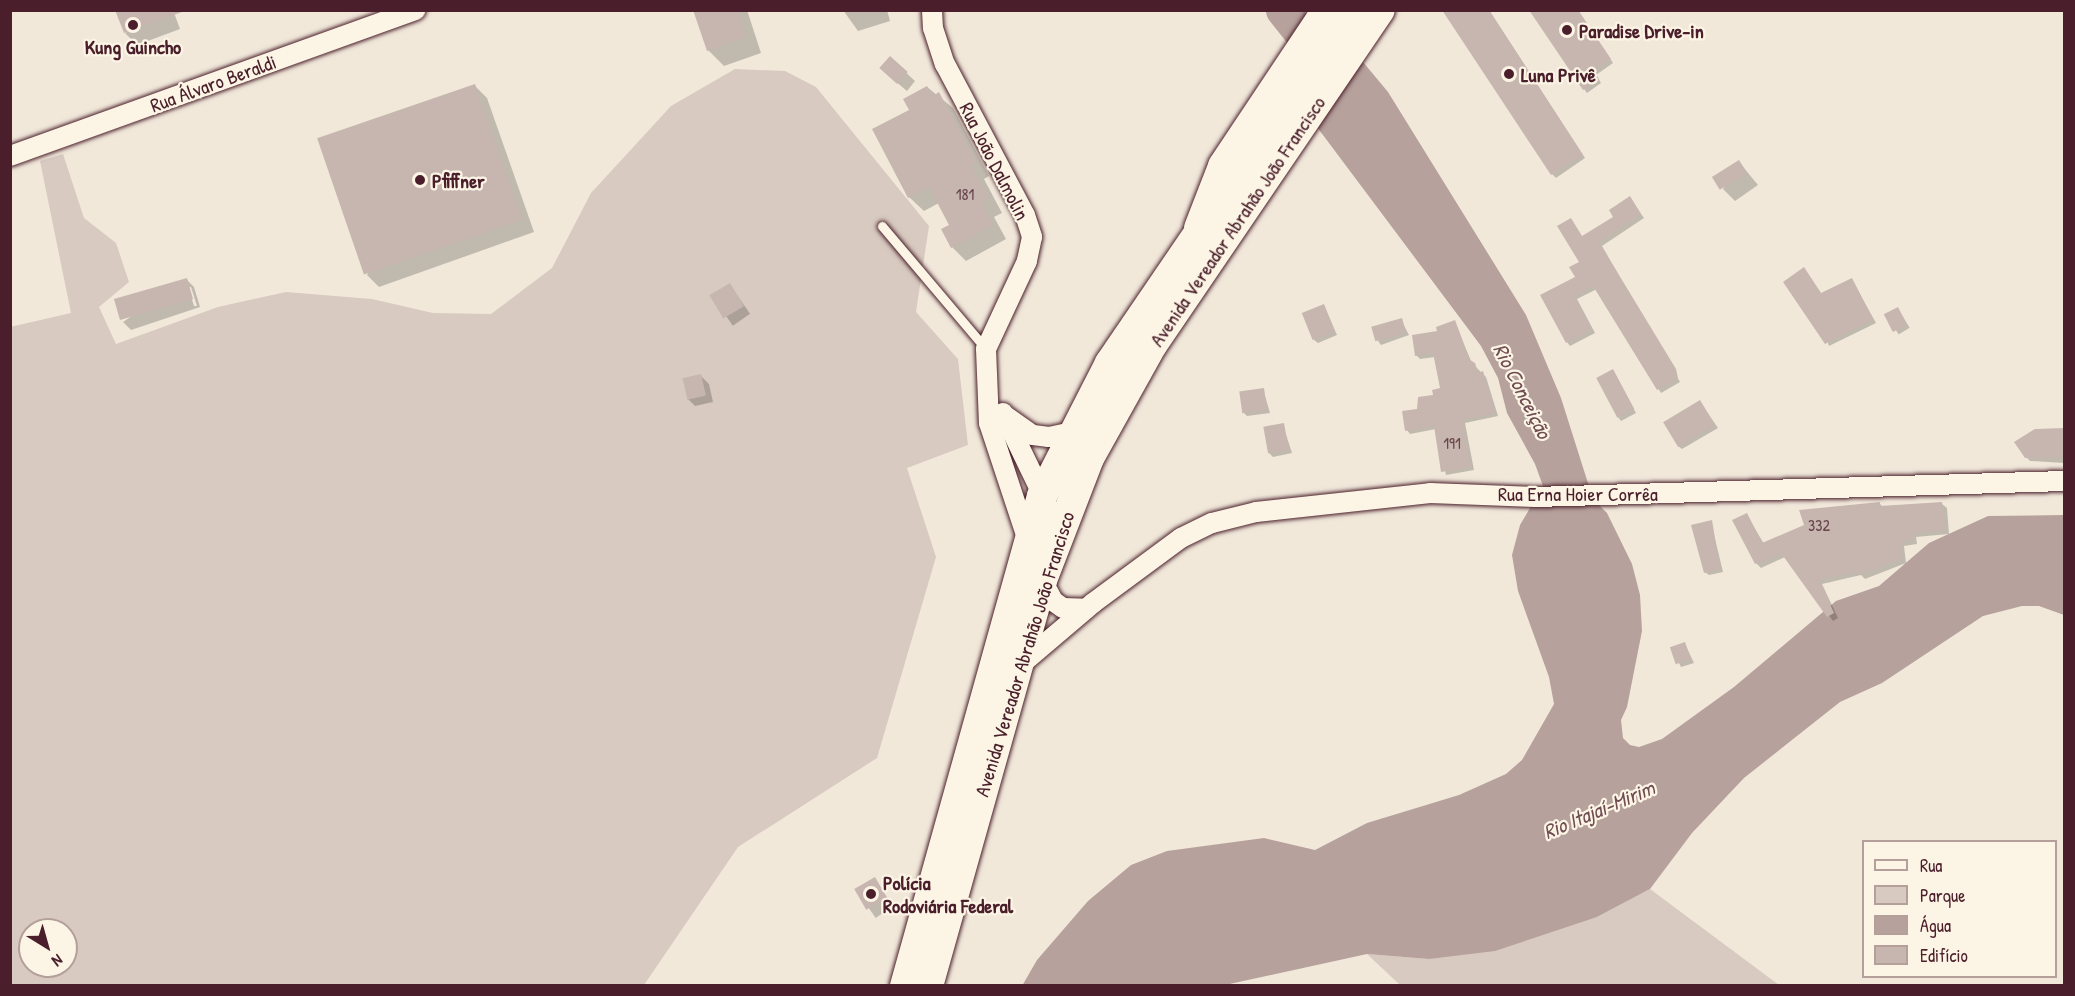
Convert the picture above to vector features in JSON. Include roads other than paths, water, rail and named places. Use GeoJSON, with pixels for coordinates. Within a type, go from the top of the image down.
{"type":"FeatureCollection","features":[{"type":"Feature","properties":{"kind":"highway"},"geometry":{"type":"LineString","coordinates":[[1200,228],[1224,166],[1270,132],[1356,14]]}},
{"type":"Feature","properties":{"kind":"main road","name":"Avenida Vereador Abrahão João Francisco"},"geometry":{"type":"LineString","coordinates":[[928,986],[1042,580],[1057,532],[1089,458],[1128,384],[1270,132],[1356,14]]}},
{"type":"Feature","properties":{"kind":"main road","name":"Avenida Vereador Abrahão João Francisco"},"geometry":{"type":"LineString","coordinates":[[905,986],[1042,496],[1072,432],[1110,363],[1200,228]]}},
{"type":"Feature","properties":{"kind":"street","name":"Rua Álvaro Beraldi"},"geometry":{"type":"LineString","coordinates":[[10,156],[415,10]]}},
{"type":"Feature","properties":{"kind":"street","name":"Rua João Dalmolin"},"geometry":{"type":"LineString","coordinates":[[932,10],[933,28],[945,64],[1025,215],[1032,237],[1027,261],[991,332],[986,349],[989,423],[1028,541]]}},
{"type":"Feature","properties":{"kind":"street","name":"Rua João Dalmolin"},"geometry":{"type":"LineString","coordinates":[[988,380],[1026,469],[1042,496],[1057,532]]}},
{"type":"Feature","properties":{"kind":"street","name":"Rua João Dalmolin"},"geometry":{"type":"LineString","coordinates":[[1003,413],[1033,435],[1049,437],[1072,432]]}},
{"type":"Feature","properties":{"kind":"street","name":"Rua Erna Hoier Corrêa"},"geometry":{"type":"LineString","coordinates":[[1016,668],[1086,609],[1167,547],[1224,519],[1332,502],[1430,493],[1535,497],[2064,481]]}},
{"type":"Feature","properties":{"kind":"street"},"geometry":{"type":"LineString","coordinates":[[1042,580],[1053,601],[1063,608],[1086,609]]}},
{"type":"Feature","properties":{"kind":"lane"},"geometry":{"type":"LineString","coordinates":[[882,226],[986,349]]}},
{"type":"Feature","properties":{"kind":"water","name":"Rio Itajaí-Mirim"},"geometry":{"type":"Polygon","coordinates":[[[1363,62],[1388,92],[1526,315],[1561,398],[1593,499],[1607,513],[1632,564],[1640,595],[1642,631],[1627,707],[1621,720],[1623,738],[1630,745],[1639,747],[1662,739],[1734,687],[1836,601],[1879,586],[1929,543],[1988,516],[2064,515],[2064,615],[2039,606],[2022,606],[1983,616],[1882,683],[1840,702],[1744,778],[1692,833],[1650,889],[1597,917],[1495,951],[1429,959],[1367,954],[1225,985],[1022,986],[1037,960],[1088,901],[1131,865],[1167,851],[1264,838],[1315,850],[1367,823],[1459,795],[1506,774],[1522,760],[1554,704],[1549,677],[1518,591],[1512,555],[1520,525],[1543,486],[1535,464],[1507,413],[1498,378],[1481,346],[1317,127],[1363,62]]]}},
{"type":"Feature","properties":{"kind":"waterway","name":"Rio Conceição"},"geometry":{"type":"LineString","coordinates":[[1282,10],[1325,64]]}},
{"type":"Feature","properties":{"kind":"place","name":"Kung Guincho"},"geometry":{"type":"Point","coordinates":[133,25]}},
{"type":"Feature","properties":{"kind":"place","name":"Paradise Drive-in"},"geometry":{"type":"Point","coordinates":[1567,30]}},
{"type":"Feature","properties":{"kind":"place","name":"Luna Privê"},"geometry":{"type":"Point","coordinates":[1509,74]}},
{"type":"Feature","properties":{"kind":"place","name":"Pfiffner"},"geometry":{"type":"Point","coordinates":[420,180]}},
{"type":"Feature","properties":{"kind":"place","name":"Polícia Rodoviária Federal"},"geometry":{"type":"Point","coordinates":[871,894]}}]}
